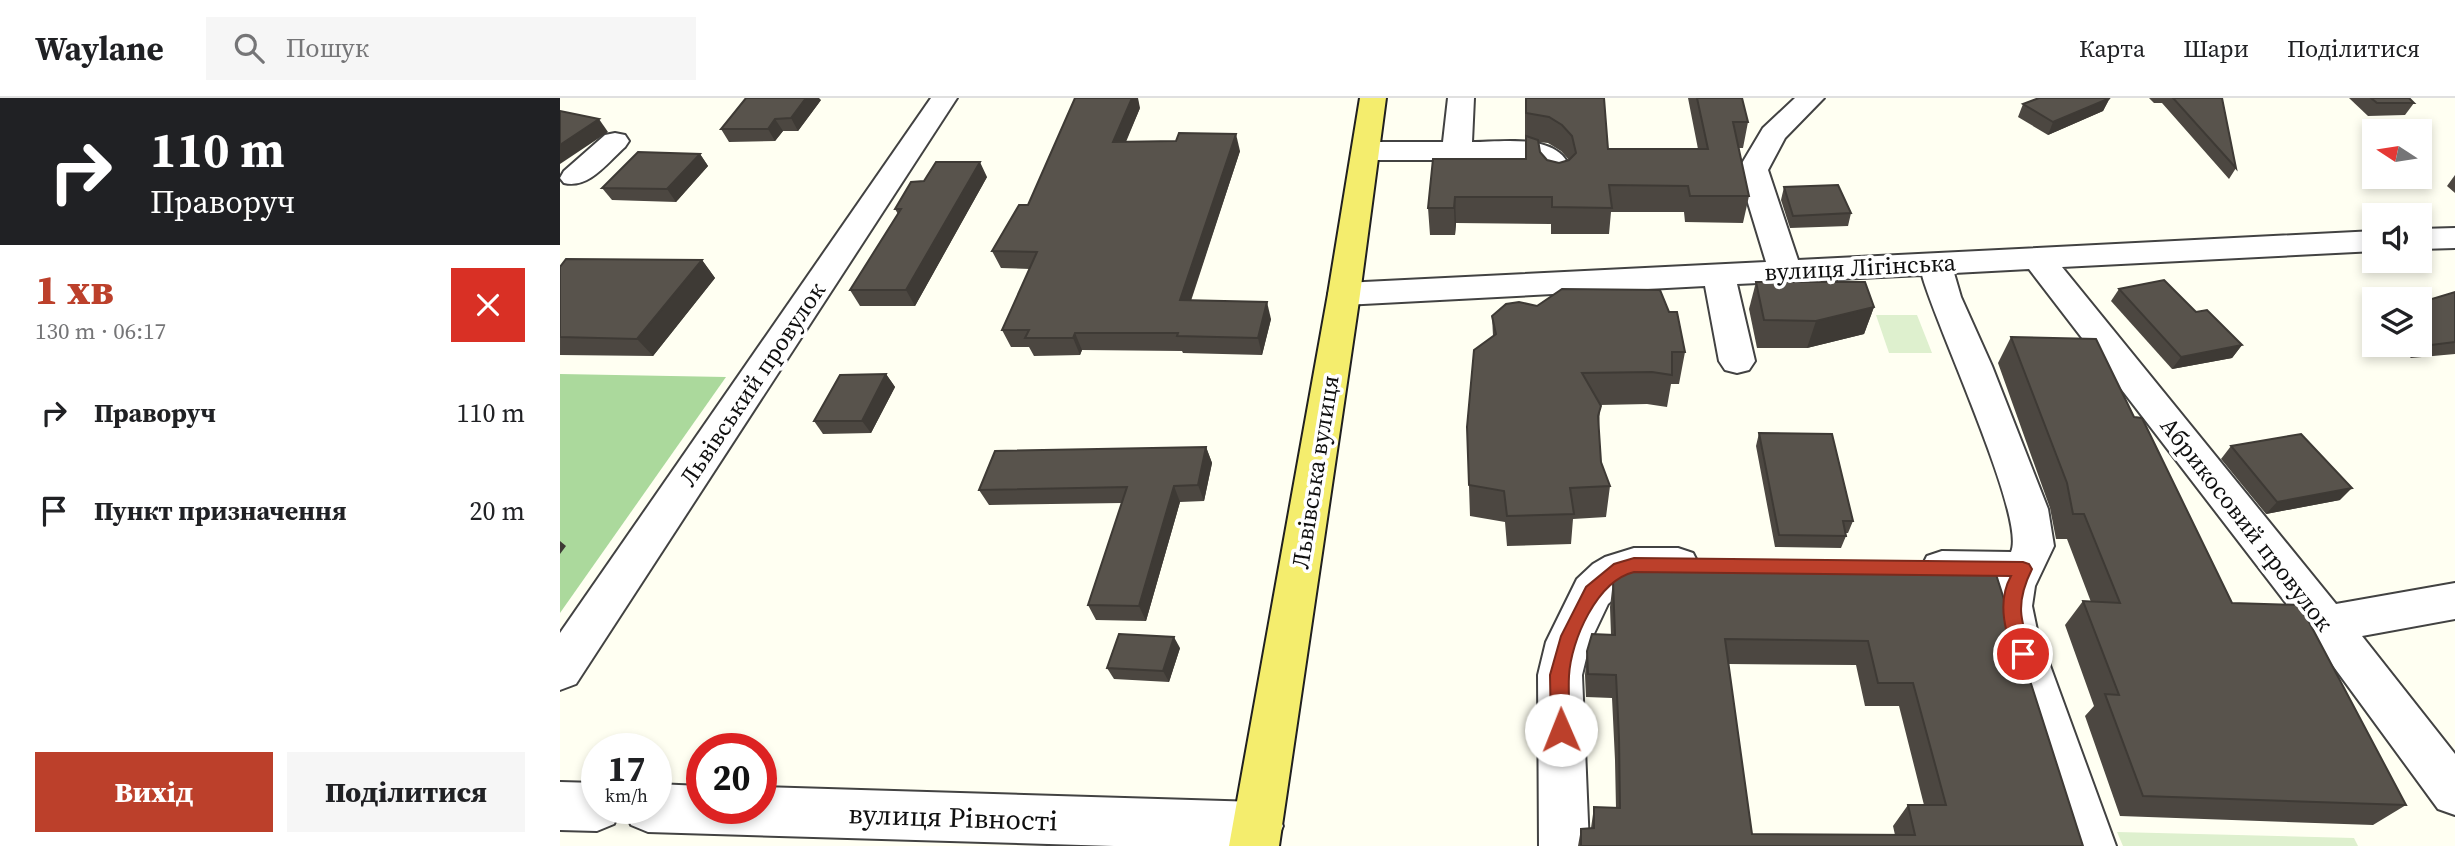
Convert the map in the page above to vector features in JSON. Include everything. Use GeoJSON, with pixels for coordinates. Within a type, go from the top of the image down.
{"type":"FeatureCollection","features":[{"type":"Feature","properties":{"kind":"main road","name":"Львівська вулиця"},"geometry":{"type":"LineString","coordinates":[[1256,836],[1373,98]]}},
{"type":"Feature","properties":{"kind":"street","name":"Львівський провулок"},"geometry":{"type":"LineString","coordinates":[[560,670],[944,98]]}},
{"type":"Feature","properties":{"kind":"street"},"geometry":{"type":"LineString","coordinates":[[1457,150],[1461,98]]}},
{"type":"Feature","properties":{"kind":"street"},"geometry":{"type":"LineString","coordinates":[[1785,271],[1753,170],[1773,134],[1811,98]]}},
{"type":"Feature","properties":{"kind":"street"},"geometry":{"type":"LineString","coordinates":[[565,182],[615,141]]}},
{"type":"Feature","properties":{"kind":"street"},"geometry":{"type":"LineString","coordinates":[[1366,151],[1534,151],[1545,154],[1553,161],[1557,178]]}},
{"type":"Feature","properties":{"kind":"street"},"geometry":{"type":"LineString","coordinates":[[2432,238],[2455,237]]}},
{"type":"Feature","properties":{"kind":"street","name":"вулиця Лігінська"},"geometry":{"type":"LineString","coordinates":[[1344,294],[2362,242]]}},
{"type":"Feature","properties":{"kind":"street","name":"Абрикосовий провулок"},"geometry":{"type":"LineString","coordinates":[[2036,258],[2327,624],[2455,792]]}},
{"type":"Feature","properties":{"kind":"street"},"geometry":{"type":"LineString","coordinates":[[1936,263],[1944,297],[1974,366],[2028,509],[2034,547],[2014,586],[2011,606],[2015,631],[2091,846]]}},
{"type":"Feature","properties":{"kind":"street"},"geometry":{"type":"LineString","coordinates":[[1719,275],[1737,361]]}},
{"type":"Feature","properties":{"kind":"street"},"geometry":{"type":"LineString","coordinates":[[1564,846],[1560,675],[1568,642],[1592,592],[1608,576],[1634,565],[1718,566]]}},
{"type":"Feature","properties":{"kind":"street"},"geometry":{"type":"LineString","coordinates":[[1898,568],[2023,569]]}},
{"type":"Feature","properties":{"kind":"street"},"geometry":{"type":"LineString","coordinates":[[2327,624],[2455,601]]}},
{"type":"Feature","properties":{"kind":"street"},"geometry":{"type":"LineString","coordinates":[[560,806],[581,807]]}},
{"type":"Feature","properties":{"kind":"street","name":"вулиця Рівності"},"geometry":{"type":"LineString","coordinates":[[672,809],[1256,836]]}},
{"type":"Feature","properties":{"kind":"green space"},"geometry":{"type":"Polygon","coordinates":[[[1876,315],[1917,315],[1932,353],[1889,353],[1876,315]]]}},
{"type":"Feature","properties":{"kind":"green space"},"geometry":{"type":"Polygon","coordinates":[[[560,374],[726,377],[560,613],[560,374]]]}},
{"type":"Feature","properties":{"kind":"green space"},"geometry":{"type":"Polygon","coordinates":[[[2117,832],[2354,838],[2358,846],[2123,846],[2117,832]]]}},
{"type":"Feature","properties":{"kind":"building"},"geometry":{"type":"Polygon","coordinates":[[[746,98],[806,98],[791,118],[775,119],[768,129],[721,129],[746,98]]]}},
{"type":"Feature","properties":{"kind":"building"},"geometry":{"type":"Polygon","coordinates":[[[1075,98],[1132,98],[1113,142],[1176,141],[1179,133],[1236,134],[1180,300],[1267,302],[1258,338],[1177,336],[1178,333],[1075,333],[1073,338],[1025,338],[1029,330],[1002,330],[1037,252],[992,251],[1019,205],[1028,205],[1075,98]]]}},
{"type":"Feature","properties":{"kind":"building"},"geometry":{"type":"Polygon","coordinates":[[[1526,98],[1604,98],[1608,149],[1708,149],[1697,98],[1742,98],[1748,122],[1733,122],[1749,196],[1690,196],[1688,186],[1609,185],[1612,208],[1552,207],[1552,197],[1455,197],[1454,208],[1428,208],[1433,159],[1526,159],[1526,136],[1538,140],[1540,152],[1547,160],[1559,163],[1569,160],[1576,153],[1572,136],[1562,125],[1549,117],[1526,113],[1526,98]]]}},
{"type":"Feature","properties":{"kind":"building"},"geometry":{"type":"Polygon","coordinates":[[[2039,98],[2110,98],[2053,122],[2023,104],[2039,98]]]}},
{"type":"Feature","properties":{"kind":"building"},"geometry":{"type":"Polygon","coordinates":[[[2173,98],[2222,98],[2236,168],[2173,98]]]}},
{"type":"Feature","properties":{"kind":"building"},"geometry":{"type":"Polygon","coordinates":[[[2371,98],[2409,98],[2414,103],[2377,103],[2371,98]]]}},
{"type":"Feature","properties":{"kind":"building"},"geometry":{"type":"Polygon","coordinates":[[[560,111],[599,119],[560,145],[560,111]]]}},
{"type":"Feature","properties":{"kind":"building"},"geometry":{"type":"Polygon","coordinates":[[[638,152],[700,154],[667,189],[602,188],[638,152]]]}},
{"type":"Feature","properties":{"kind":"building"},"geometry":{"type":"Polygon","coordinates":[[[936,162],[980,162],[906,290],[850,290],[901,209],[895,209],[911,182],[924,181],[936,162]]]}},
{"type":"Feature","properties":{"kind":"building"},"geometry":{"type":"Polygon","coordinates":[[[1838,185],[1851,213],[1793,216],[1784,187],[1838,185]]]}},
{"type":"Feature","properties":{"kind":"building"},"geometry":{"type":"Polygon","coordinates":[[[566,259],[702,260],[637,339],[560,337],[560,267],[566,259]]]}},
{"type":"Feature","properties":{"kind":"building"},"geometry":{"type":"Polygon","coordinates":[[[2164,280],[2196,312],[2207,310],[2242,345],[2181,357],[2119,289],[2164,280]]]}},
{"type":"Feature","properties":{"kind":"building"},"geometry":{"type":"Polygon","coordinates":[[[1756,282],[1865,282],[1874,307],[1816,321],[1764,320],[1756,282]]]}},
{"type":"Feature","properties":{"kind":"building"},"geometry":{"type":"Polygon","coordinates":[[[1562,289],[1660,290],[1669,312],[1677,312],[1685,352],[1672,352],[1672,375],[1652,372],[1582,373],[1601,406],[1598,416],[1601,462],[1610,486],[1570,488],[1574,514],[1507,516],[1504,491],[1469,485],[1467,427],[1474,350],[1496,334],[1492,316],[1506,304],[1519,302],[1537,306],[1562,289]]]}},
{"type":"Feature","properties":{"kind":"building"},"geometry":{"type":"Polygon","coordinates":[[[2455,292],[2455,342],[2432,345],[2432,299],[2455,292]]]}},
{"type":"Feature","properties":{"kind":"building"},"geometry":{"type":"Polygon","coordinates":[[[2011,337],[2096,339],[2134,417],[2142,418],[2232,603],[2300,605],[2406,805],[2143,796],[2105,694],[2119,695],[2083,601],[2120,603],[2084,514],[2073,514],[2067,483],[2011,337]]]}},
{"type":"Feature","properties":{"kind":"building"},"geometry":{"type":"Polygon","coordinates":[[[886,374],[862,421],[814,421],[840,375],[886,374]]]}},
{"type":"Feature","properties":{"kind":"building"},"geometry":{"type":"Polygon","coordinates":[[[1759,433],[1832,434],[1853,521],[1843,521],[1846,536],[1779,535],[1759,433]]]}},
{"type":"Feature","properties":{"kind":"building"},"geometry":{"type":"Polygon","coordinates":[[[2301,434],[2352,488],[2277,502],[2231,446],[2301,434]]]}},
{"type":"Feature","properties":{"kind":"building"},"geometry":{"type":"Polygon","coordinates":[[[1206,447],[1198,485],[1174,486],[1139,606],[1088,605],[1127,487],[979,490],[995,451],[1206,447]]]}},
{"type":"Feature","properties":{"kind":"building"},"geometry":{"type":"Polygon","coordinates":[[[1639,559],[1993,565],[2083,846],[1581,846],[1581,829],[1594,828],[1594,807],[1620,808],[1616,675],[1588,674],[1587,651],[1592,634],[1615,635],[1613,581],[1639,559]],[[1725,639],[1752,834],[1915,835],[1908,805],[1946,805],[1913,683],[1878,683],[1868,641],[1725,639]]]}},
{"type":"Feature","properties":{"kind":"building"},"geometry":{"type":"Polygon","coordinates":[[[1119,634],[1174,637],[1163,671],[1107,668],[1119,634]]]}},
{"type":"Feature","properties":{"kind":"route"},"geometry":{"type":"LineString","coordinates":[[1561,730],[1560,675],[1568,642],[1592,592],[1608,576],[1634,565],[2023,569],[2014,586],[2011,606],[2015,631],[2023,654]]}}]}
